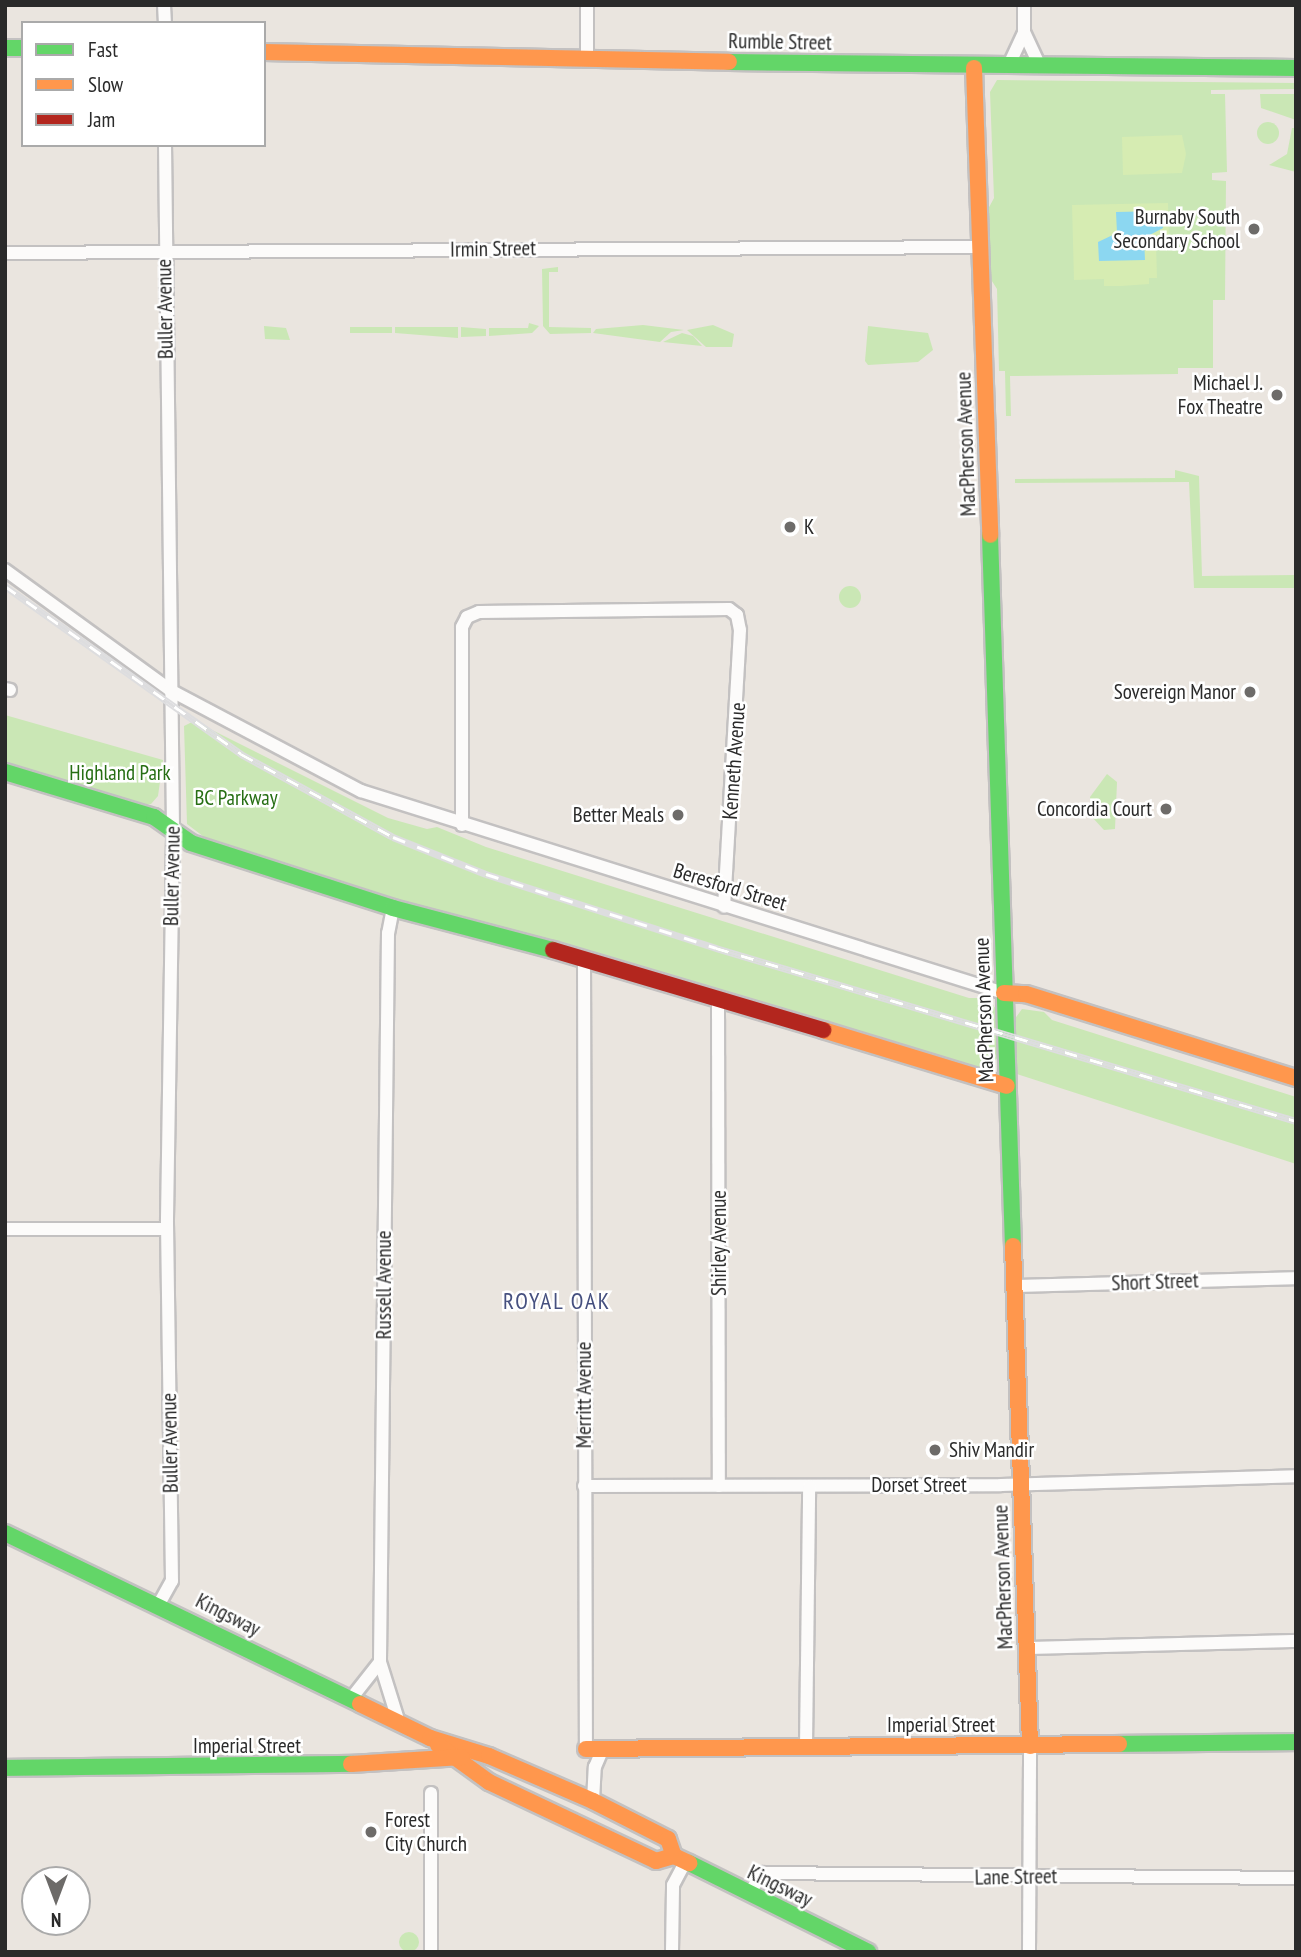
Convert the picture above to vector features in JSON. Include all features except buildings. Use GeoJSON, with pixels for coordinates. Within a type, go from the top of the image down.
{"type":"FeatureCollection","features":[{"type":"Feature","properties":{"kind":"street"},"geometry":{"type":"LineString","coordinates":[[587,5],[587,59]]}},
{"type":"Feature","properties":{"kind":"street"},"geometry":{"type":"LineString","coordinates":[[1008,67],[1024,32],[1024,5]]}},
{"type":"Feature","properties":{"kind":"street"},"geometry":{"type":"LineString","coordinates":[[1024,32],[1040,66]]}},
{"type":"Feature","properties":{"kind":"street","name":"Rumble Street"},"geometry":{"type":"LineString","coordinates":[[266,52],[974,68],[1296,68]]}},
{"type":"Feature","properties":{"kind":"street","name":"MacPherson Avenue"},"geometry":{"type":"LineString","coordinates":[[974,68],[1030,1746],[1029,1952]]}},
{"type":"Feature","properties":{"kind":"street","name":"Buller Avenue"},"geometry":{"type":"LineString","coordinates":[[159,1604],[172,1581],[167,1229],[173,828],[165,147]]}},
{"type":"Feature","properties":{"kind":"street","name":"Irmin Street"},"geometry":{"type":"LineString","coordinates":[[5,253],[980,247]]}},
{"type":"Feature","properties":{"kind":"street","name":"Beresford Street"},"geometry":{"type":"LineString","coordinates":[[5,570],[170,690],[361,791],[724,907],[1004,993],[1026,994],[1296,1079]]}},
{"type":"Feature","properties":{"kind":"street","name":"Kenneth Avenue"},"geometry":{"type":"LineString","coordinates":[[462,825],[462,627],[467,617],[480,612],[729,609],[737,615],[738,693],[724,907]]}},
{"type":"Feature","properties":{"kind":"street"},"geometry":{"type":"LineString","coordinates":[[5,772],[154,817],[191,843],[393,908],[584,958],[1007,1086]]}},
{"type":"Feature","properties":{"kind":"street","name":"Russell Avenue"},"geometry":{"type":"LineString","coordinates":[[393,908],[388,933],[380,1662],[399,1723]]}},
{"type":"Feature","properties":{"kind":"street","name":"Merritt Avenue"},"geometry":{"type":"LineString","coordinates":[[584,958],[584,1486],[596,1767],[593,1801]]}},
{"type":"Feature","properties":{"kind":"street","name":"Shirley Avenue"},"geometry":{"type":"LineString","coordinates":[[718,1000],[719,1486]]}},
{"type":"Feature","properties":{"kind":"street"},"geometry":{"type":"LineString","coordinates":[[5,1229],[167,1229]]}},
{"type":"Feature","properties":{"kind":"street","name":"Short Street"},"geometry":{"type":"LineString","coordinates":[[1014,1286],[1296,1278]]}},
{"type":"Feature","properties":{"kind":"street","name":"Dorset Street"},"geometry":{"type":"LineString","coordinates":[[584,1486],[1021,1485],[1296,1476]]}},
{"type":"Feature","properties":{"kind":"street"},"geometry":{"type":"LineString","coordinates":[[806,1746],[809,1486]]}},
{"type":"Feature","properties":{"kind":"street","name":"Kingsway"},"geometry":{"type":"LineString","coordinates":[[9,1540],[159,1604],[430,1738],[489,1756],[593,1801],[668,1839],[680,1859]]}},
{"type":"Feature","properties":{"kind":"street"},"geometry":{"type":"LineString","coordinates":[[1026,1648],[1296,1641]]}},
{"type":"Feature","properties":{"kind":"street"},"geometry":{"type":"LineString","coordinates":[[350,1700],[380,1662]]}},
{"type":"Feature","properties":{"kind":"street","name":"Kingsway"},"geometry":{"type":"LineString","coordinates":[[430,1738],[489,1782],[656,1861],[680,1859],[868,1952]]}},
{"type":"Feature","properties":{"kind":"street","name":"Imperial Street"},"geometry":{"type":"LineString","coordinates":[[595,1749],[1296,1742]]}},
{"type":"Feature","properties":{"kind":"street","name":"Imperial Street"},"geometry":{"type":"LineString","coordinates":[[5,1768],[302,1767],[489,1756]]}},
{"type":"Feature","properties":{"kind":"street"},"geometry":{"type":"LineString","coordinates":[[431,1793],[431,1952]]}},
{"type":"Feature","properties":{"kind":"street"},"geometry":{"type":"LineString","coordinates":[[672,1952],[673,1885],[680,1859]]}},
{"type":"Feature","properties":{"kind":"street","name":"Lane Street"},"geometry":{"type":"LineString","coordinates":[[749,1894],[762,1873],[1296,1878]]}},
{"type":"Feature","properties":{"kind":"green space"},"geometry":{"type":"Polygon","coordinates":[[[997,80],[1296,83],[1296,89],[1211,90],[1211,94],[1225,94],[1227,172],[1212,173],[1212,180],[1226,181],[1225,300],[1213,300],[1213,368],[1178,368],[1178,374],[1010,376],[1011,416],[1006,416],[1005,371],[999,371],[997,289],[990,278],[987,211],[994,198],[990,92],[997,80]]]}},
{"type":"Feature","properties":{"kind":"green space"},"geometry":{"type":"Polygon","coordinates":[[[1260,94],[1296,94],[1296,120],[1261,108],[1260,94]]]}},
{"type":"Feature","properties":{"kind":"green space"},"geometry":{"type":"Polygon","coordinates":[[[1268,122],[1276,125],[1279,133],[1276,141],[1268,144],[1260,141],[1257,133],[1260,125],[1268,122]]]}},
{"type":"Feature","properties":{"kind":"green space"},"geometry":{"type":"Polygon","coordinates":[[[1292,128],[1296,128],[1296,172],[1269,165],[1287,154],[1292,128]]]}},
{"type":"Feature","properties":{"kind":"green space"},"geometry":{"type":"Polygon","coordinates":[[[1182,135],[1186,154],[1182,173],[1123,175],[1122,137],[1182,135]]]}},
{"type":"Feature","properties":{"kind":"green space"},"geometry":{"type":"Polygon","coordinates":[[[1168,203],[1169,242],[1156,243],[1157,278],[1149,278],[1149,284],[1121,286],[1104,286],[1104,279],[1074,280],[1072,205],[1168,203]]]}},
{"type":"Feature","properties":{"kind":"green space"},"geometry":{"type":"Polygon","coordinates":[[[558,267],[558,272],[549,272],[549,327],[591,328],[591,333],[550,334],[543,326],[542,269],[558,267]]]}},
{"type":"Feature","properties":{"kind":"green space"},"geometry":{"type":"Polygon","coordinates":[[[529,323],[539,326],[532,333],[489,336],[489,328],[528,328],[529,323]]]}},
{"type":"Feature","properties":{"kind":"green space"},"geometry":{"type":"Polygon","coordinates":[[[643,325],[684,330],[671,332],[660,342],[593,333],[596,329],[643,325]]]}},
{"type":"Feature","properties":{"kind":"green space"},"geometry":{"type":"Polygon","coordinates":[[[713,325],[734,334],[732,347],[706,347],[687,330],[713,325]]]}},
{"type":"Feature","properties":{"kind":"green space"},"geometry":{"type":"Polygon","coordinates":[[[264,326],[286,328],[290,340],[265,339],[264,326]]]}},
{"type":"Feature","properties":{"kind":"green space"},"geometry":{"type":"Polygon","coordinates":[[[868,326],[928,333],[933,350],[918,362],[868,365],[865,361],[868,326]]]}},
{"type":"Feature","properties":{"kind":"green space"},"geometry":{"type":"Polygon","coordinates":[[[350,327],[392,327],[392,333],[350,333],[350,327]]]}},
{"type":"Feature","properties":{"kind":"green space"},"geometry":{"type":"Polygon","coordinates":[[[395,327],[458,327],[458,338],[395,333],[395,327]]]}},
{"type":"Feature","properties":{"kind":"green space"},"geometry":{"type":"Polygon","coordinates":[[[461,327],[486,329],[486,336],[461,337],[461,327]]]}},
{"type":"Feature","properties":{"kind":"green space"},"geometry":{"type":"Polygon","coordinates":[[[682,333],[693,336],[702,346],[663,342],[682,333]]]}},
{"type":"Feature","properties":{"kind":"green space"},"geometry":{"type":"Polygon","coordinates":[[[1175,470],[1199,476],[1202,576],[1296,575],[1296,588],[1194,588],[1189,482],[1015,483],[1015,479],[1175,478],[1175,470]]]}},
{"type":"Feature","properties":{"kind":"green space"},"geometry":{"type":"Polygon","coordinates":[[[850,586],[858,589],[861,597],[858,605],[850,608],[842,605],[839,597],[842,589],[850,586]]]}},
{"type":"Feature","properties":{"kind":"green space","name":"Highland Park"},"geometry":{"type":"Polygon","coordinates":[[[5,715],[163,760],[158,796],[151,804],[141,805],[5,764],[5,715]]]}},
{"type":"Feature","properties":{"kind":"green space","name":"BC Parkway"},"geometry":{"type":"Polygon","coordinates":[[[194,721],[388,818],[427,829],[437,827],[486,847],[969,998],[987,998],[997,1010],[998,1057],[990,1066],[977,1069],[405,903],[208,840],[187,824],[184,726],[194,721]]]}},
{"type":"Feature","properties":{"kind":"green space"},"geometry":{"type":"Polygon","coordinates":[[[1107,774],[1117,782],[1115,829],[1104,830],[1091,816],[1090,797],[1107,774]]]}},
{"type":"Feature","properties":{"kind":"green space"},"geometry":{"type":"Polygon","coordinates":[[[1022,1009],[1044,1012],[1052,1020],[1296,1097],[1296,1164],[1014,1073],[1014,1020],[1022,1009]]]}},
{"type":"Feature","properties":{"kind":"green space"},"geometry":{"type":"Polygon","coordinates":[[[409,1932],[416,1935],[419,1942],[416,1949],[409,1952],[402,1949],[399,1942],[402,1935],[409,1932]]]}},
{"type":"Feature","properties":{"kind":"water"},"geometry":{"type":"Polygon","coordinates":[[[1162,211],[1163,228],[1144,238],[1145,260],[1099,261],[1098,242],[1117,233],[1116,212],[1162,211]]]}},
{"type":"Feature","properties":{"kind":"railway"},"geometry":{"type":"LineString","coordinates":[[5,586],[241,754],[393,837],[486,874],[716,948],[1296,1121]]}},
{"type":"Feature","properties":{"kind":"traffic: fast"},"geometry":{"type":"LineString","coordinates":[[5,48],[21,48]]}},
{"type":"Feature","properties":{"kind":"traffic: fast"},"geometry":{"type":"LineString","coordinates":[[729,62],[1296,68]]}},
{"type":"Feature","properties":{"kind":"traffic: fast"},"geometry":{"type":"LineString","coordinates":[[990,535],[1013,1246]]}},
{"type":"Feature","properties":{"kind":"traffic: fast"},"geometry":{"type":"LineString","coordinates":[[5,772],[154,817],[191,843],[393,908],[553,950]]}},
{"type":"Feature","properties":{"kind":"traffic: fast"},"geometry":{"type":"LineString","coordinates":[[5,1533],[360,1704]]}},
{"type":"Feature","properties":{"kind":"traffic: fast"},"geometry":{"type":"LineString","coordinates":[[1119,1744],[1296,1742]]}},
{"type":"Feature","properties":{"kind":"traffic: fast"},"geometry":{"type":"LineString","coordinates":[[5,1768],[351,1764]]}},
{"type":"Feature","properties":{"kind":"traffic: fast"},"geometry":{"type":"LineString","coordinates":[[689,1863],[868,1952]]}},
{"type":"Feature","properties":{"kind":"traffic: slow"},"geometry":{"type":"LineString","coordinates":[[266,52],[729,62]]}},
{"type":"Feature","properties":{"kind":"traffic: slow"},"geometry":{"type":"LineString","coordinates":[[974,68],[990,535]]}},
{"type":"Feature","properties":{"kind":"traffic: slow"},"geometry":{"type":"LineString","coordinates":[[1004,993],[1026,994],[1296,1078]]}},
{"type":"Feature","properties":{"kind":"traffic: slow"},"geometry":{"type":"LineString","coordinates":[[823,1030],[1007,1086]]}},
{"type":"Feature","properties":{"kind":"traffic: slow"},"geometry":{"type":"LineString","coordinates":[[1013,1246],[1030,1746]]}},
{"type":"Feature","properties":{"kind":"traffic: slow"},"geometry":{"type":"LineString","coordinates":[[360,1704],[430,1738],[489,1756],[593,1801],[668,1839],[674,1856],[689,1863]]}},
{"type":"Feature","properties":{"kind":"traffic: slow"},"geometry":{"type":"LineString","coordinates":[[586,1749],[1119,1744]]}},
{"type":"Feature","properties":{"kind":"traffic: slow"},"geometry":{"type":"LineString","coordinates":[[438,1745],[489,1782],[656,1861],[674,1856]]}},
{"type":"Feature","properties":{"kind":"traffic: slow"},"geometry":{"type":"LineString","coordinates":[[351,1764],[462,1757]]}},
{"type":"Feature","properties":{"kind":"traffic: jam"},"geometry":{"type":"LineString","coordinates":[[553,950],[823,1030]]}},
{"type":"Feature","properties":{"kind":"place","name":"Burnaby South Secondary School"},"geometry":{"type":"Point","coordinates":[1254,229]}},
{"type":"Feature","properties":{"kind":"place","name":"Michael J. Fox Theatre"},"geometry":{"type":"Point","coordinates":[1277,395]}},
{"type":"Feature","properties":{"kind":"place","name":"K"},"geometry":{"type":"Point","coordinates":[790,527]}},
{"type":"Feature","properties":{"kind":"place","name":"Sovereign Manor"},"geometry":{"type":"Point","coordinates":[1250,692]}},
{"type":"Feature","properties":{"kind":"place","name":"Concordia Court"},"geometry":{"type":"Point","coordinates":[1166,809]}},
{"type":"Feature","properties":{"kind":"place","name":"Better Meals"},"geometry":{"type":"Point","coordinates":[678,815]}},
{"type":"Feature","properties":{"kind":"place","name":"Shiv Mandir"},"geometry":{"type":"Point","coordinates":[935,1450]}},
{"type":"Feature","properties":{"kind":"place","name":"Forest City Church"},"geometry":{"type":"Point","coordinates":[371,1832]}},
{"type":"Feature","properties":{"kind":"district","name":"ROYAL OAK"},"geometry":{"type":"Point","coordinates":[557,1301]}}]}
